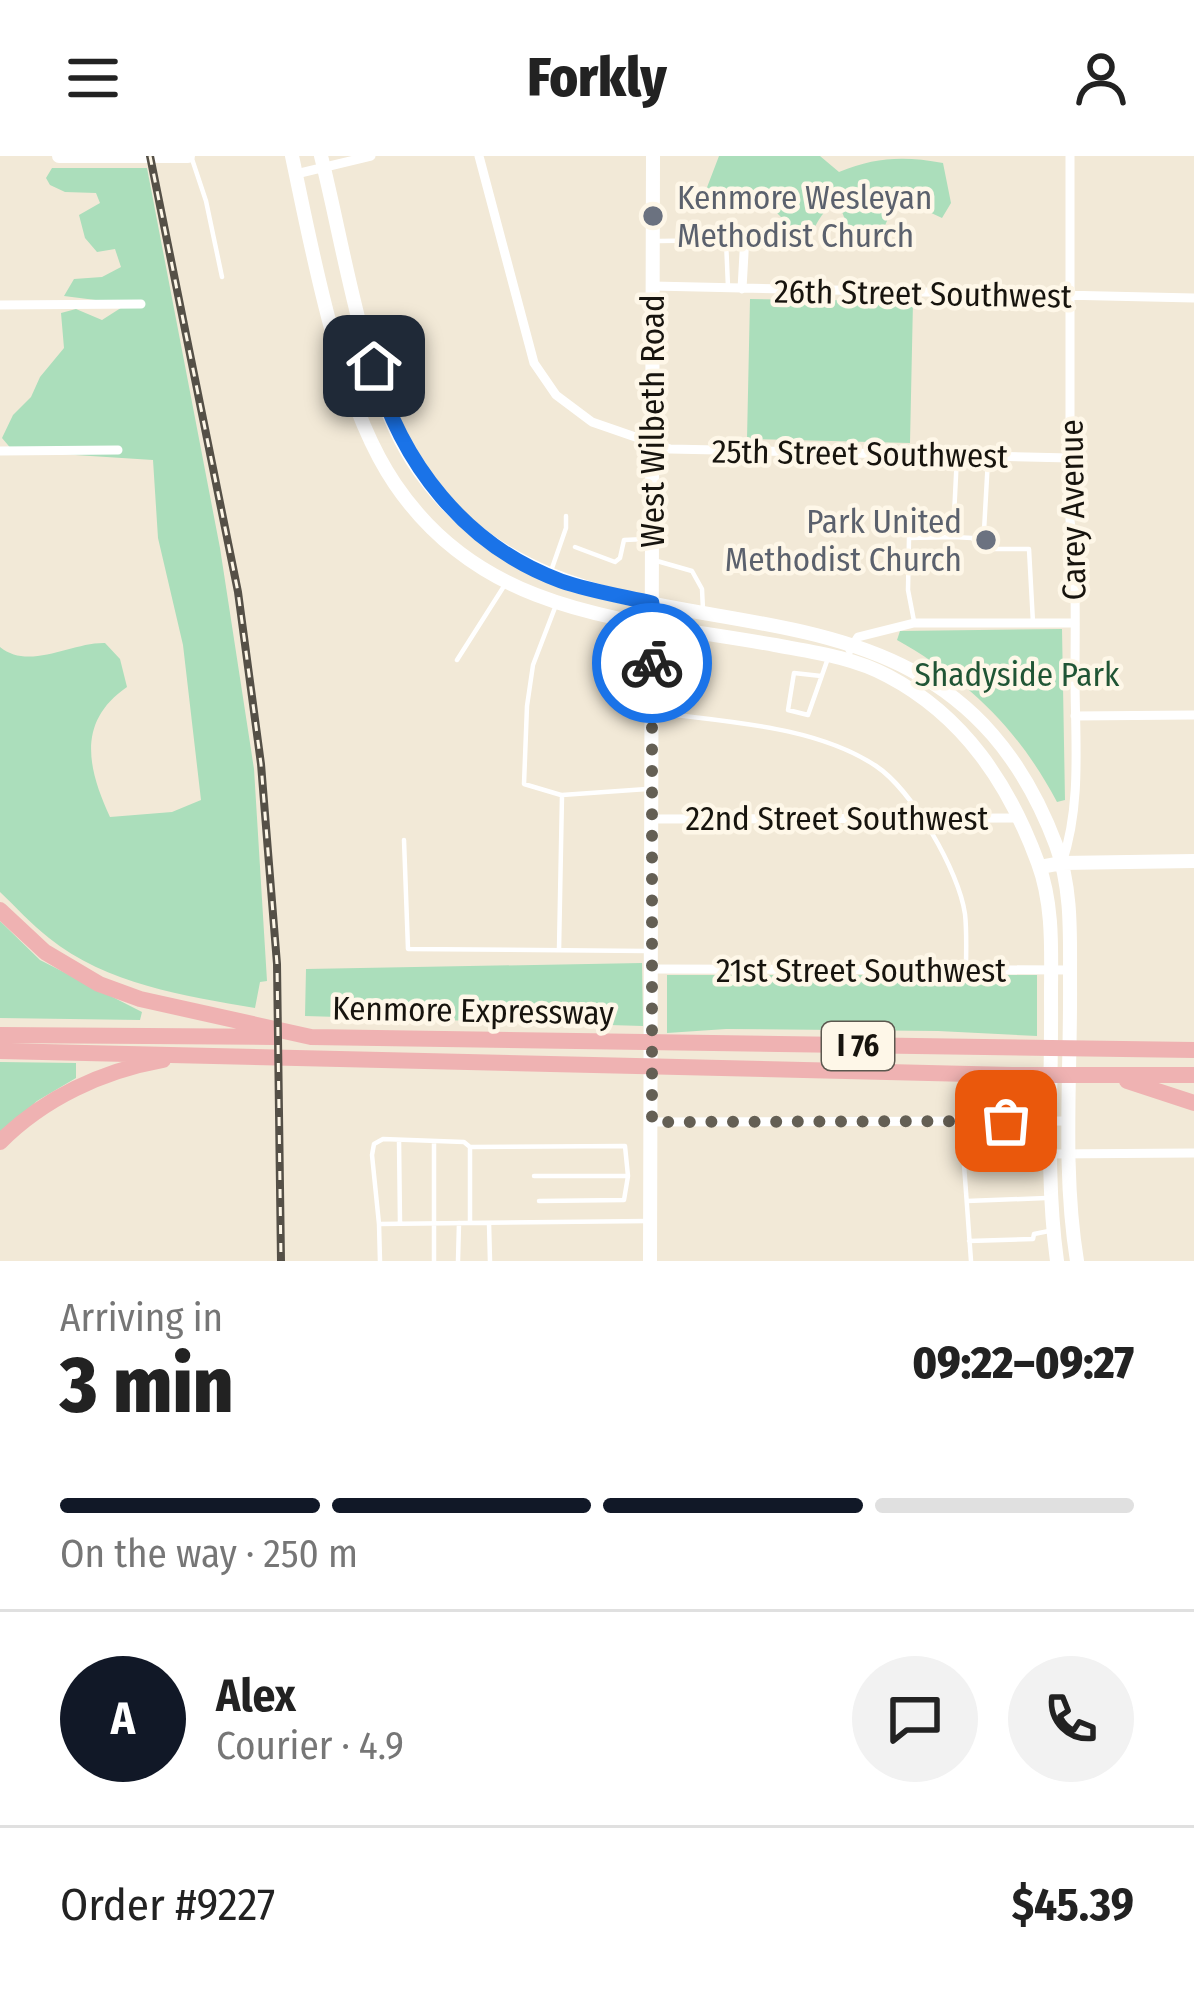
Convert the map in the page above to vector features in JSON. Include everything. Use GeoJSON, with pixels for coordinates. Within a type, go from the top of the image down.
{"type":"FeatureCollection","features":[{"type":"Feature","properties":{"kind":"highway"},"geometry":{"type":"LineString","coordinates":[[0,910],[45,952],[99,984],[258,1032]]}},
{"type":"Feature","properties":{"kind":"highway"},"geometry":{"type":"LineString","coordinates":[[0,1035],[258,1032]]}},
{"type":"Feature","properties":{"kind":"highway","name":"Kenmore Expressway"},"geometry":{"type":"LineString","coordinates":[[258,1032],[311,1037],[1194,1050]]}},
{"type":"Feature","properties":{"kind":"highway","name":"Kenmore Expressway"},"geometry":{"type":"LineString","coordinates":[[0,1051],[1194,1076]]}},
{"type":"Feature","properties":{"kind":"highway"},"geometry":{"type":"LineString","coordinates":[[0,1142],[76,1088],[150,1062],[187,1056]]}},
{"type":"Feature","properties":{"kind":"highway"},"geometry":{"type":"LineString","coordinates":[[1109,1076],[1194,1103]]}},
{"type":"Feature","properties":{"kind":"main road"},"geometry":{"type":"LineString","coordinates":[[59,156],[189,156]]}},
{"type":"Feature","properties":{"kind":"main road"},"geometry":{"type":"LineString","coordinates":[[292,156],[353,398],[385,468],[437,533],[484,572],[556,605],[848,660],[918,694],[974,743],[1020,818],[1040,867],[1049,917],[1049,1154],[1057,1261]]}},
{"type":"Feature","properties":{"kind":"main road","name":"West Wilbeth Road"},"geometry":{"type":"LineString","coordinates":[[650,1261],[653,156]]}},
{"type":"Feature","properties":{"kind":"main road"},"geometry":{"type":"LineString","coordinates":[[322,162],[382,398],[401,442],[463,520],[499,548],[549,576],[652,603],[851,643],[912,668],[977,719],[1025,778],[1062,863],[1070,970],[1070,1154],[1077,1261]]}},
{"type":"Feature","properties":{"kind":"main road"},"geometry":{"type":"LineString","coordinates":[[1040,867],[1194,861]]}},
{"type":"Feature","properties":{"kind":"street"},"geometry":{"type":"LineString","coordinates":[[296,174],[322,162],[370,156]]}},
{"type":"Feature","properties":{"kind":"street","name":"25th Street Southwest"},"geometry":{"type":"LineString","coordinates":[[479,156],[525,334],[542,378],[592,422],[670,449],[1070,458]]}},
{"type":"Feature","properties":{"kind":"street","name":"Carey Avenue"},"geometry":{"type":"LineString","coordinates":[[1062,863],[1075,804],[1070,156]]}},
{"type":"Feature","properties":{"kind":"street"},"geometry":{"type":"LineString","coordinates":[[742,289],[745,235]]}},
{"type":"Feature","properties":{"kind":"street","name":"26th Street Southwest"},"geometry":{"type":"LineString","coordinates":[[653,286],[1194,298]]}},
{"type":"Feature","properties":{"kind":"street"},"geometry":{"type":"LineString","coordinates":[[0,304],[141,304]]}},
{"type":"Feature","properties":{"kind":"street"},"geometry":{"type":"LineString","coordinates":[[0,451],[118,450]]}},
{"type":"Feature","properties":{"kind":"street"},"geometry":{"type":"LineString","coordinates":[[848,660],[851,643],[875,630],[914,623],[1075,622]]}},
{"type":"Feature","properties":{"kind":"street"},"geometry":{"type":"LineString","coordinates":[[1075,716],[1194,715]]}},
{"type":"Feature","properties":{"kind":"street","name":"22nd Street Southwest"},"geometry":{"type":"LineString","coordinates":[[653,819],[1020,818]]}},
{"type":"Feature","properties":{"kind":"street","name":"21st Street Southwest"},"geometry":{"type":"LineString","coordinates":[[651,969],[1070,970]]}},
{"type":"Feature","properties":{"kind":"street"},"geometry":{"type":"LineString","coordinates":[[652,1122],[1070,1121]]}},
{"type":"Feature","properties":{"kind":"street"},"geometry":{"type":"LineString","coordinates":[[1049,1154],[1194,1153]]}},
{"type":"Feature","properties":{"kind":"lane"},"geometry":{"type":"LineString","coordinates":[[189,156],[206,201],[222,277]]}},
{"type":"Feature","properties":{"kind":"lane"},"geometry":{"type":"LineString","coordinates":[[653,242],[726,240],[728,288]]}},
{"type":"Feature","properties":{"kind":"lane"},"geometry":{"type":"LineString","coordinates":[[953,537],[957,455]]}},
{"type":"Feature","properties":{"kind":"lane"},"geometry":{"type":"LineString","coordinates":[[983,549],[988,456]]}},
{"type":"Feature","properties":{"kind":"lane"},"geometry":{"type":"LineString","coordinates":[[549,576],[566,516]]}},
{"type":"Feature","properties":{"kind":"lane"},"geometry":{"type":"LineString","coordinates":[[914,623],[908,590],[909,538],[953,537],[972,538],[983,549],[1029,549],[1033,623]]}},
{"type":"Feature","properties":{"kind":"lane"},"geometry":{"type":"LineString","coordinates":[[575,547],[615,562],[624,540],[651,539]]}},
{"type":"Feature","properties":{"kind":"lane"},"geometry":{"type":"LineString","coordinates":[[652,561],[692,571],[702,589],[703,613]]}},
{"type":"Feature","properties":{"kind":"lane"},"geometry":{"type":"LineString","coordinates":[[457,660],[506,583]]}},
{"type":"Feature","properties":{"kind":"lane"},"geometry":{"type":"LineString","coordinates":[[556,605],[533,665],[524,784],[562,795],[653,789]]}},
{"type":"Feature","properties":{"kind":"lane"},"geometry":{"type":"LineString","coordinates":[[821,676],[794,673],[788,710],[808,715],[829,656]]}},
{"type":"Feature","properties":{"kind":"lane"},"geometry":{"type":"LineString","coordinates":[[652,712],[820,742],[877,767],[920,817],[956,884],[964,912],[966,970]]}},
{"type":"Feature","properties":{"kind":"lane"},"geometry":{"type":"LineString","coordinates":[[560,951],[562,795]]}},
{"type":"Feature","properties":{"kind":"lane"},"geometry":{"type":"LineString","coordinates":[[404,840],[408,949],[652,952]]}},
{"type":"Feature","properties":{"kind":"lane"},"geometry":{"type":"LineString","coordinates":[[961,1122],[971,1261]]}},
{"type":"Feature","properties":{"kind":"lane"},"geometry":{"type":"LineString","coordinates":[[380,1261],[374,1144],[383,1139],[464,1142],[470,1147],[626,1146],[624,1200],[539,1201]]}},
{"type":"Feature","properties":{"kind":"lane"},"geometry":{"type":"LineString","coordinates":[[399,1140],[400,1223]]}},
{"type":"Feature","properties":{"kind":"lane"},"geometry":{"type":"LineString","coordinates":[[434,1141],[434,1261]]}},
{"type":"Feature","properties":{"kind":"lane"},"geometry":{"type":"LineString","coordinates":[[470,1147],[470,1223]]}},
{"type":"Feature","properties":{"kind":"lane"},"geometry":{"type":"LineString","coordinates":[[533,1176],[628,1176]]}},
{"type":"Feature","properties":{"kind":"lane"},"geometry":{"type":"LineString","coordinates":[[965,1201],[1052,1198]]}},
{"type":"Feature","properties":{"kind":"lane"},"geometry":{"type":"LineString","coordinates":[[379,1224],[651,1221]]}},
{"type":"Feature","properties":{"kind":"lane"},"geometry":{"type":"LineString","coordinates":[[458,1261],[459,1223]]}},
{"type":"Feature","properties":{"kind":"lane"},"geometry":{"type":"LineString","coordinates":[[489,1223],[490,1261]]}},
{"type":"Feature","properties":{"kind":"lane"},"geometry":{"type":"LineString","coordinates":[[968,1241],[1033,1239],[1038,1232],[1053,1230]]}},
{"type":"Feature","properties":{"kind":"green space"},"geometry":{"type":"Polygon","coordinates":[[[719,156],[820,156],[839,172],[890,159],[943,163],[951,203],[942,218],[912,204],[903,186],[881,234],[850,233],[838,201],[796,248],[781,217],[766,202],[739,207],[709,201],[706,190],[719,156]]]}},
{"type":"Feature","properties":{"kind":"green space"},"geometry":{"type":"Polygon","coordinates":[[[52,168],[147,168],[220,548],[254,769],[267,981],[260,982],[255,1008],[147,986],[95,967],[49,938],[0,892],[0,647],[11,654],[37,656],[105,643],[120,659],[127,687],[100,715],[91,747],[96,781],[110,817],[172,812],[201,800],[183,645],[158,538],[153,460],[13,451],[2,438],[13,415],[64,348],[61,313],[76,309],[102,320],[127,304],[64,296],[74,279],[102,277],[121,267],[115,249],[97,252],[85,238],[79,215],[100,203],[96,193],[65,192],[50,185],[46,178],[52,168]]]}},
{"type":"Feature","properties":{"kind":"green space"},"geometry":{"type":"Polygon","coordinates":[[[750,299],[913,301],[910,443],[747,439],[750,299]]]}},
{"type":"Feature","properties":{"kind":"green space","name":"Shadyside Park"},"geometry":{"type":"Polygon","coordinates":[[[1062,629],[1065,800],[1057,802],[1026,752],[989,709],[947,672],[897,640],[900,631],[1062,629]]]}},
{"type":"Feature","properties":{"kind":"green space"},"geometry":{"type":"Polygon","coordinates":[[[0,921],[40,960],[142,1012],[140,1020],[0,1018],[0,921]]]}},
{"type":"Feature","properties":{"kind":"green space"},"geometry":{"type":"Polygon","coordinates":[[[642,963],[643,1026],[305,1016],[306,969],[642,963]]]}},
{"type":"Feature","properties":{"kind":"green space"},"geometry":{"type":"Polygon","coordinates":[[[667,975],[1037,975],[1037,1036],[726,1029],[667,1033],[667,975]]]}},
{"type":"Feature","properties":{"kind":"green space"},"geometry":{"type":"Polygon","coordinates":[[[0,1062],[76,1063],[76,1078],[37,1101],[0,1134],[0,1062]]]}},
{"type":"Feature","properties":{"kind":"railway"},"geometry":{"type":"LineString","coordinates":[[150,156],[238,592],[261,764],[277,964],[281,1261]]}},
{"type":"Feature","properties":{"kind":"way so far"},"geometry":{"type":"LineString","coordinates":[[652,663],[652,1122],[1006,1121]]}},
{"type":"Feature","properties":{"kind":"place","name":"Kenmore Wesleyan Methodist Church"},"geometry":{"type":"Point","coordinates":[653,216]}},
{"type":"Feature","properties":{"kind":"place","name":"Park United Methodist Church"},"geometry":{"type":"Point","coordinates":[986,540]}},
{"type":"Feature","properties":{"kind":"route"},"geometry":{"type":"LineString","coordinates":[[374,366],[401,442],[446,504],[499,548],[549,576],[652,603],[652,663]]}}]}
